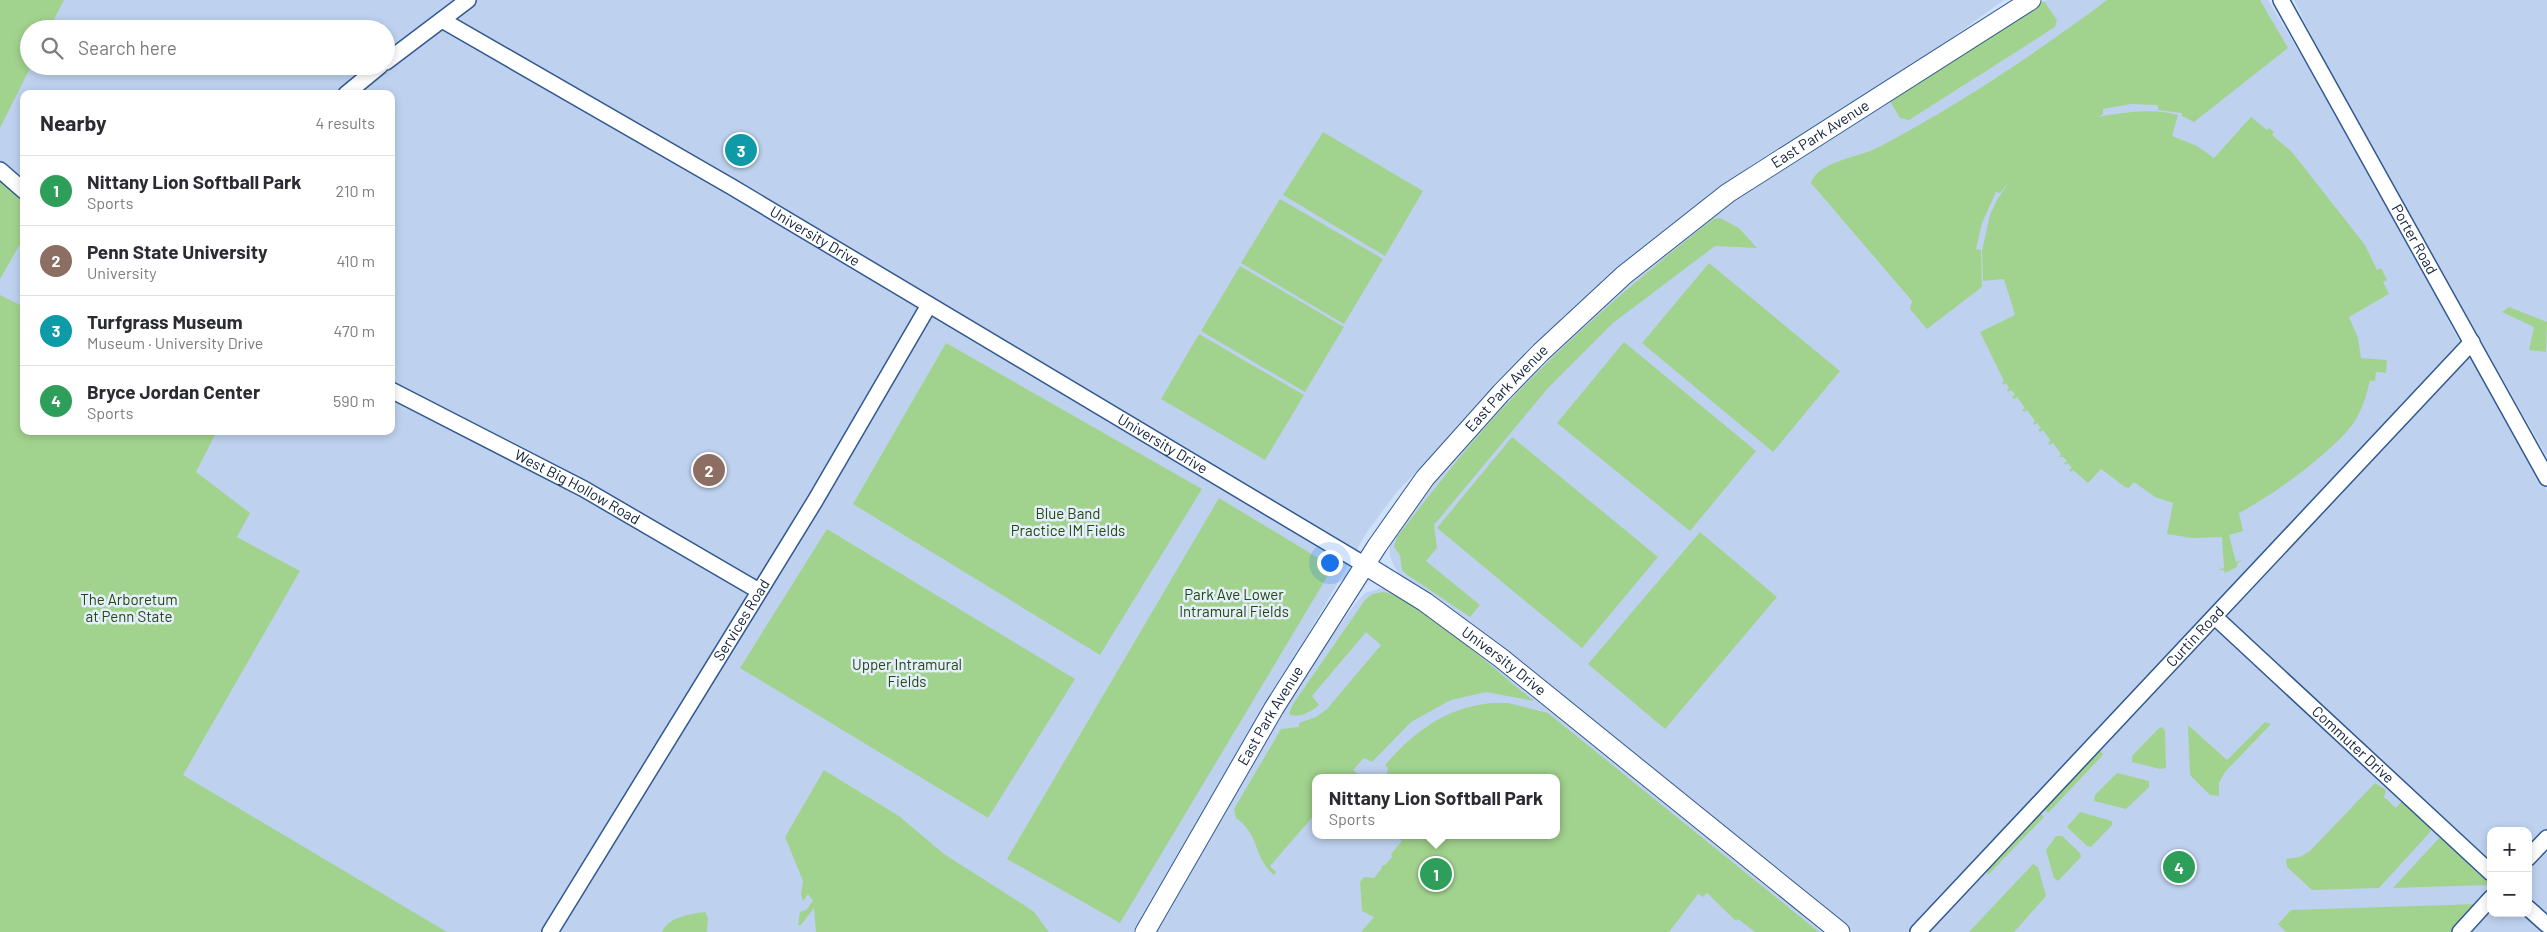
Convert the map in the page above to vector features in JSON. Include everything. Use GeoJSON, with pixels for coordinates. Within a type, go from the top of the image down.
{"type":"FeatureCollection","features":[{"type":"Feature","properties":{"kind":"main road","name":"East Park Avenue"},"geometry":{"type":"LineString","coordinates":[[1145,932],[1274,708],[1365,565],[1405,504],[1468,428],[1541,352],[1624,275],[1688,223],[1762,170],[2031,0]]}},
{"type":"Feature","properties":{"kind":"main road","name":"University Drive"},"geometry":{"type":"LineString","coordinates":[[1365,565],[1425,602],[1501,658],[1840,932]]}},
{"type":"Feature","properties":{"kind":"street"},"geometry":{"type":"LineString","coordinates":[[395,55],[468,0]]}},
{"type":"Feature","properties":{"kind":"street","name":"Porter Road"},"geometry":{"type":"LineString","coordinates":[[2281,0],[2547,478]]}},
{"type":"Feature","properties":{"kind":"street","name":"University Drive"},"geometry":{"type":"LineString","coordinates":[[442,20],[732,187],[1365,565]]}},
{"type":"Feature","properties":{"kind":"street"},"geometry":{"type":"LineString","coordinates":[[351,90],[369,75]]}},
{"type":"Feature","properties":{"kind":"street"},"geometry":{"type":"LineString","coordinates":[[0,170],[20,188]]}},
{"type":"Feature","properties":{"kind":"street","name":"Services Road"},"geometry":{"type":"LineString","coordinates":[[550,932],[759,591],[929,305]]}},
{"type":"Feature","properties":{"kind":"street","name":"Curtin Road"},"geometry":{"type":"LineString","coordinates":[[1918,932],[2472,342]]}},
{"type":"Feature","properties":{"kind":"street","name":"West Big Hollow Road"},"geometry":{"type":"LineString","coordinates":[[395,392],[584,489],[759,591]]}},
{"type":"Feature","properties":{"kind":"street","name":"Commuter Drive"},"geometry":{"type":"LineString","coordinates":[[2215,617],[2490,872]]}},
{"type":"Feature","properties":{"kind":"street"},"geometry":{"type":"LineString","coordinates":[[2532,854],[2547,838]]}},
{"type":"Feature","properties":{"kind":"street"},"geometry":{"type":"LineString","coordinates":[[2460,932],[2487,902]]}},
{"type":"Feature","properties":{"kind":"street"},"geometry":{"type":"LineString","coordinates":[[2532,912],[2547,926]]}},
{"type":"Feature","properties":{"kind":"shaded area"},"geometry":{"type":"Polygon","coordinates":[[[0,0],[2004,0],[1940,46],[1750,166],[1642,247],[1540,340],[1396,493],[1367,532],[1136,932],[0,932],[0,0]]]}},
{"type":"Feature","properties":{"kind":"shaded area"},"geometry":{"type":"Polygon","coordinates":[[[2046,0],[2268,0],[2320,87],[2438,299],[2454,332],[2483,377],[2547,491],[2547,932],[1853,932],[1471,623],[1399,574],[1395,568],[1390,556],[1390,544],[1394,531],[1449,462],[1511,393],[1586,317],[1757,181],[2046,0]]]}},
{"type":"Feature","properties":{"kind":"shaded area"},"geometry":{"type":"Polygon","coordinates":[[[2294,0],[2547,0],[2547,457],[2337,87],[2294,0]]]}},
{"type":"Feature","properties":{"kind":"shaded area"},"geometry":{"type":"Polygon","coordinates":[[[1381,588],[1392,590],[1449,627],[1827,932],[1153,932],[1287,699],[1355,604],[1365,593],[1381,588]]]}},
{"type":"Feature","properties":{"kind":"green space"},"geometry":{"type":"Polygon","coordinates":[[[0,0],[64,0],[54,20],[20,20],[20,75],[26,75],[0,128],[0,0]]]}},
{"type":"Feature","properties":{"kind":"green space"},"geometry":{"type":"Polygon","coordinates":[[[2107,0],[2260,0],[2288,48],[2194,122],[2182,116],[2182,113],[2158,110],[2158,105],[2131,104],[2103,109],[2103,114],[2098,117],[2148,111],[2178,115],[2172,136],[2197,146],[2214,158],[2251,117],[2267,130],[2269,128],[2274,132],[2272,135],[2292,152],[2365,245],[2377,270],[2381,268],[2387,280],[2383,282],[2389,294],[2349,317],[2358,338],[2361,358],[2387,360],[2386,373],[2376,372],[2375,381],[2370,381],[2363,403],[2353,424],[2330,448],[2300,473],[2239,513],[2243,531],[2229,535],[2236,562],[2242,560],[2237,564],[2237,567],[2225,573],[2224,570],[2218,570],[2224,568],[2222,537],[2192,538],[2167,534],[2173,503],[2155,497],[2134,482],[2129,488],[2125,487],[2101,469],[2088,483],[2073,470],[2071,472],[2069,470],[2072,468],[2068,463],[2066,465],[2064,463],[2067,461],[2063,457],[2059,457],[2061,454],[2053,443],[2050,445],[2048,443],[2051,441],[2043,430],[2040,432],[2038,430],[2041,428],[2037,423],[2034,425],[2035,421],[2027,410],[2024,412],[2022,410],[2025,408],[2017,397],[2014,399],[2012,397],[2015,394],[2011,390],[2008,392],[2009,388],[2006,383],[2003,385],[2004,381],[1980,332],[2015,315],[2004,279],[1983,281],[1982,251],[1990,215],[2010,180],[2000,193],[1996,192],[1982,223],[1976,249],[1981,250],[1982,287],[1927,329],[1910,309],[1912,301],[1811,183],[1822,170],[1841,160],[1879,147],[1967,96],[2052,40],[2107,0]]]}},
{"type":"Feature","properties":{"kind":"green space"},"geometry":{"type":"Polygon","coordinates":[[[2044,1],[2057,20],[2055,27],[1909,120],[1900,118],[1888,98],[2044,1]]]}},
{"type":"Feature","properties":{"kind":"green space"},"geometry":{"type":"Polygon","coordinates":[[[1323,132],[1423,191],[1385,256],[1283,195],[1323,132]]]}},
{"type":"Feature","properties":{"kind":"green space"},"geometry":{"type":"Polygon","coordinates":[[[0,170],[20,188],[20,244],[0,279],[0,170]]]}},
{"type":"Feature","properties":{"kind":"green space"},"geometry":{"type":"Polygon","coordinates":[[[1280,199],[1383,259],[1344,324],[1241,263],[1280,199]]]}},
{"type":"Feature","properties":{"kind":"green space"},"geometry":{"type":"Polygon","coordinates":[[[1720,218],[1739,228],[1757,248],[1715,246],[1613,323],[1548,388],[1434,525],[1437,548],[1426,561],[1480,605],[1470,617],[1406,574],[1402,570],[1400,555],[1394,547],[1397,537],[1487,425],[1551,359],[1603,310],[1713,219],[1720,218]]]}},
{"type":"Feature","properties":{"kind":"green space"},"geometry":{"type":"Polygon","coordinates":[[[1709,263],[1840,371],[1773,452],[1642,343],[1709,263]]]}},
{"type":"Feature","properties":{"kind":"green space"},"geometry":{"type":"Polygon","coordinates":[[[1240,266],[1344,327],[1305,392],[1201,331],[1240,266]]]}},
{"type":"Feature","properties":{"kind":"green space","name":"The Arboretum at Penn State"},"geometry":{"type":"Polygon","coordinates":[[[0,295],[20,305],[20,435],[215,435],[196,472],[250,513],[237,537],[300,571],[183,775],[447,932],[0,932],[0,295]]]}},
{"type":"Feature","properties":{"kind":"green space"},"geometry":{"type":"Polygon","coordinates":[[[2509,307],[2547,322],[2546,352],[2529,350],[2534,327],[2502,312],[2509,307]]]}},
{"type":"Feature","properties":{"kind":"green space"},"geometry":{"type":"Polygon","coordinates":[[[1199,334],[1304,395],[1265,460],[1161,399],[1199,334]]]}},
{"type":"Feature","properties":{"kind":"green space"},"geometry":{"type":"Polygon","coordinates":[[[1624,342],[1756,451],[1690,531],[1557,423],[1624,342]]]}},
{"type":"Feature","properties":{"kind":"green space","name":"Blue Band Practice IM Fields"},"geometry":{"type":"Polygon","coordinates":[[[946,343],[1202,489],[1100,655],[853,504],[946,343]]]}},
{"type":"Feature","properties":{"kind":"green space"},"geometry":{"type":"Polygon","coordinates":[[[1512,437],[1658,557],[1582,648],[1437,528],[1512,437]]]}},
{"type":"Feature","properties":{"kind":"green space","name":"Park Ave Lower Intramural Fields"},"geometry":{"type":"Polygon","coordinates":[[[1219,498],[1333,567],[1120,923],[1007,859],[1219,498]]]}},
{"type":"Feature","properties":{"kind":"green space","name":"Upper Intramural Fields"},"geometry":{"type":"Polygon","coordinates":[[[827,529],[1075,679],[988,818],[740,668],[827,529]]]}},
{"type":"Feature","properties":{"kind":"green space"},"geometry":{"type":"Polygon","coordinates":[[[1700,532],[1777,597],[1665,729],[1588,664],[1700,532]]]}},
{"type":"Feature","properties":{"kind":"green space"},"geometry":{"type":"Polygon","coordinates":[[[1383,592],[1398,597],[1416,608],[1459,639],[1534,701],[1486,692],[1451,700],[1411,722],[1372,762],[1364,758],[1353,770],[1358,774],[1312,774],[1312,818],[1270,866],[1276,872],[1274,875],[1262,861],[1249,832],[1236,818],[1234,809],[1281,729],[1299,727],[1299,723],[1316,717],[1327,709],[1381,645],[1366,632],[1312,696],[1319,705],[1301,715],[1289,714],[1293,704],[1365,600],[1372,594],[1383,592]]]}},
{"type":"Feature","properties":{"kind":"green space"},"geometry":{"type":"Polygon","coordinates":[[[1508,703],[1548,713],[1819,932],[1755,932],[1738,919],[1736,921],[1707,893],[1703,897],[1698,894],[1669,932],[1361,932],[1374,917],[1362,911],[1360,882],[1364,877],[1374,878],[1382,868],[1381,866],[1385,865],[1392,857],[1391,854],[1402,841],[1400,839],[1560,839],[1560,774],[1387,773],[1388,768],[1385,765],[1420,732],[1445,716],[1474,706],[1508,703]]]}},
{"type":"Feature","properties":{"kind":"green space"},"geometry":{"type":"Polygon","coordinates":[[[2265,722],[2271,724],[2225,772],[2219,783],[2219,796],[2210,795],[2190,775],[2188,725],[2227,760],[2265,722]]]}},
{"type":"Feature","properties":{"kind":"green space"},"geometry":{"type":"Polygon","coordinates":[[[2162,727],[2165,731],[2166,768],[2160,769],[2132,762],[2132,756],[2162,727]]]}},
{"type":"Feature","properties":{"kind":"green space"},"geometry":{"type":"Polygon","coordinates":[[[2098,751],[2103,753],[2102,756],[2048,813],[2044,809],[2098,751]]]}},
{"type":"Feature","properties":{"kind":"green space"},"geometry":{"type":"Polygon","coordinates":[[[824,770],[899,816],[944,854],[1034,912],[1049,932],[816,932],[814,908],[801,925],[798,925],[800,912],[806,910],[813,901],[808,894],[803,901],[801,895],[803,881],[785,837],[824,770]]]}},
{"type":"Feature","properties":{"kind":"green space"},"geometry":{"type":"Polygon","coordinates":[[[2117,773],[2149,781],[2149,787],[2126,809],[2094,801],[2095,795],[2117,773]]]}},
{"type":"Feature","properties":{"kind":"green space"},"geometry":{"type":"Polygon","coordinates":[[[2375,783],[2386,790],[2384,797],[2396,808],[2403,800],[2428,824],[2431,831],[2379,888],[2312,890],[2287,867],[2286,859],[2300,857],[2310,851],[2375,783]]]}},
{"type":"Feature","properties":{"kind":"green space"},"geometry":{"type":"Polygon","coordinates":[[[2080,812],[2112,821],[2112,825],[2091,847],[2087,846],[2067,827],[2080,812]]]}},
{"type":"Feature","properties":{"kind":"green space"},"geometry":{"type":"Polygon","coordinates":[[[2040,813],[2044,817],[1988,875],[1987,870],[2040,813]]]}},
{"type":"Feature","properties":{"kind":"green space"},"geometry":{"type":"Polygon","coordinates":[[[2056,836],[2062,836],[2080,853],[2081,857],[2058,881],[2054,878],[2046,850],[2056,836]]]}},
{"type":"Feature","properties":{"kind":"green space"},"geometry":{"type":"Polygon","coordinates":[[[2441,836],[2487,881],[2487,885],[2393,888],[2441,836]]]}},
{"type":"Feature","properties":{"kind":"green space"},"geometry":{"type":"Polygon","coordinates":[[[2033,864],[2038,867],[2046,896],[2014,932],[1969,932],[2033,864]]]}},
{"type":"Feature","properties":{"kind":"green space"},"geometry":{"type":"Polygon","coordinates":[[[2477,904],[2451,932],[2286,932],[2278,924],[2291,910],[2477,904]]]}},
{"type":"Feature","properties":{"kind":"green space"},"geometry":{"type":"Polygon","coordinates":[[[705,912],[708,918],[707,932],[662,932],[674,920],[686,915],[705,912]]]}},
{"type":"Feature","properties":{"kind":"place","name":"Turfgrass Museum"},"geometry":{"type":"Point","coordinates":[741,150]}},
{"type":"Feature","properties":{"kind":"place","name":"Penn State University"},"geometry":{"type":"Point","coordinates":[709,470]}},
{"type":"Feature","properties":{"kind":"place","name":"Bryce Jordan Center"},"geometry":{"type":"Point","coordinates":[2179,867]}},
{"type":"Feature","properties":{"kind":"place","name":"Nittany Lion Softball Park"},"geometry":{"type":"Point","coordinates":[1436,874]}}]}
